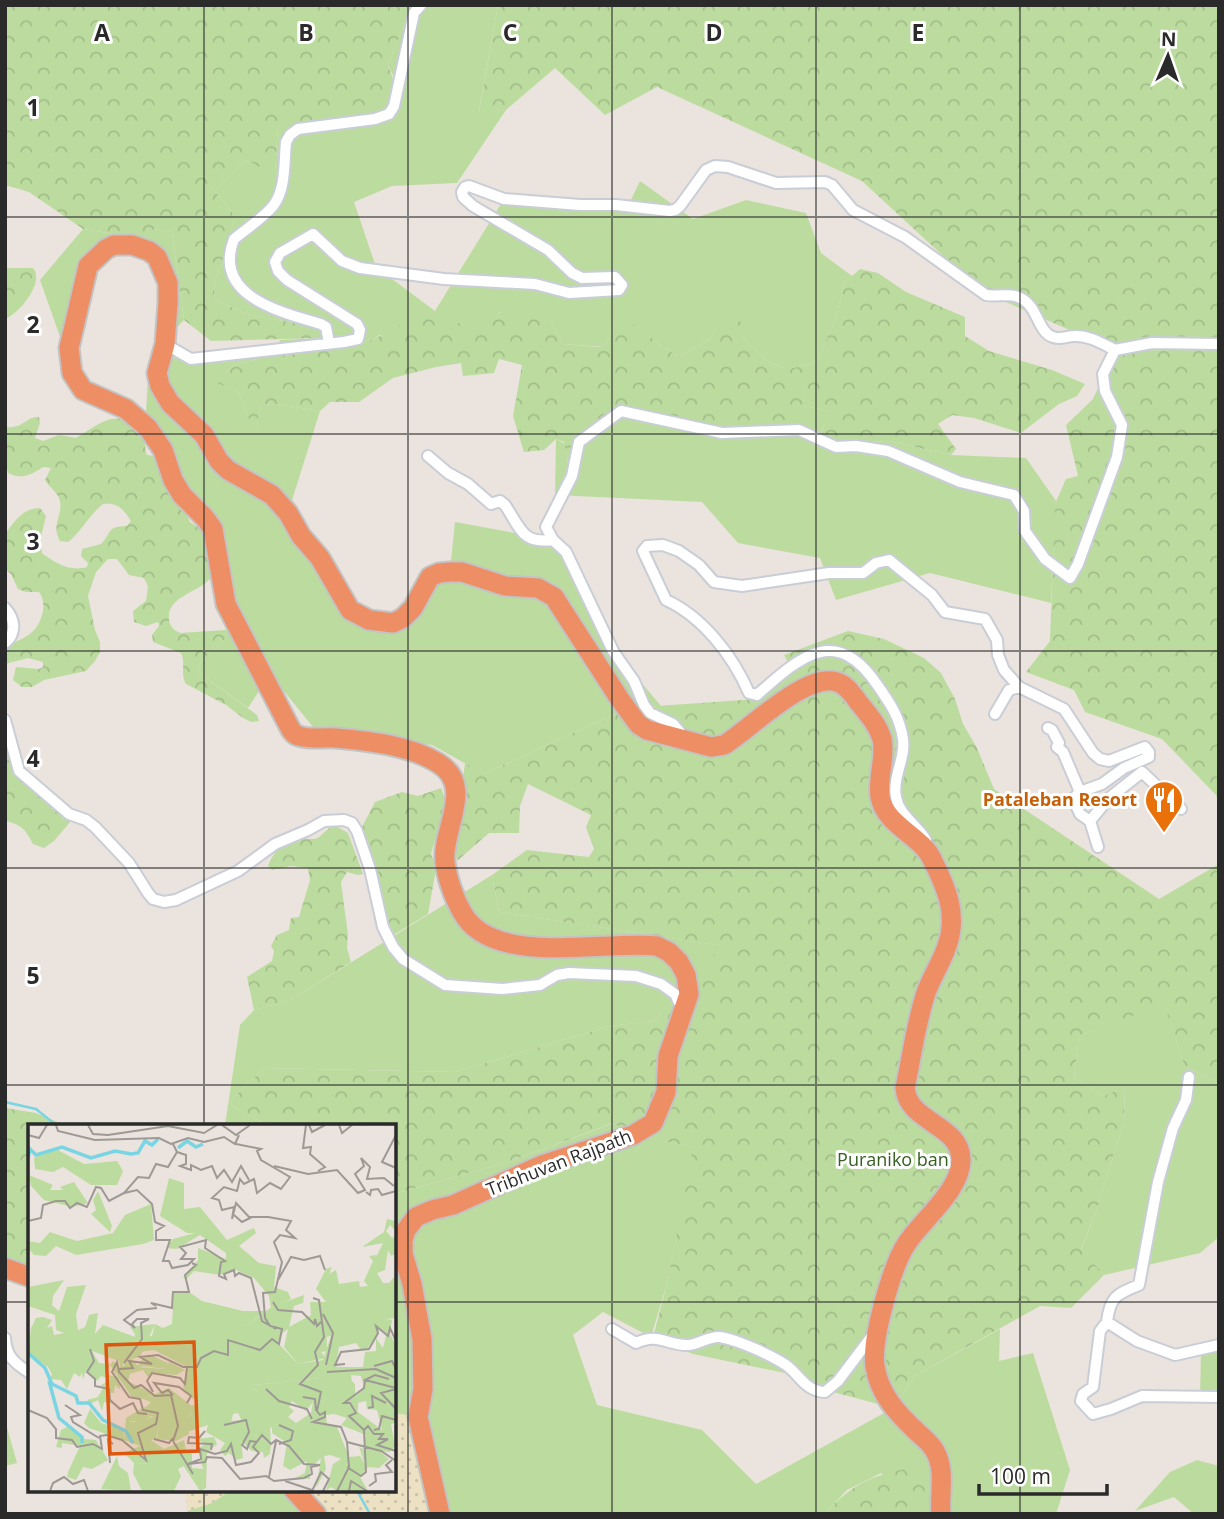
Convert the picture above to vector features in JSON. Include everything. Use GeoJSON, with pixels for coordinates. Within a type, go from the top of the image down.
{"type":"FeatureCollection","features":[{"type":"Feature","properties":{"kind":"highway","name":"Tribhuvan Rajpath"},"geometry":{"type":"LineString","coordinates":[[440,1514],[418,1417],[422,1389],[422,1339],[412,1284],[403,1254],[402,1240],[406,1230],[416,1217],[432,1210],[453,1205],[542,1165],[647,1129],[659,1112],[666,1092],[668,1056],[689,994],[687,975],[669,952],[657,946],[508,944],[473,928],[456,898],[445,862],[456,796],[450,775],[441,765],[405,750],[339,738],[302,737],[291,730],[226,604],[213,529],[182,495],[173,480],[163,450],[148,428],[126,409],[83,390],[72,373],[69,348],[88,266],[106,249],[114,246],[132,244],[149,251],[157,257],[167,283],[165,344],[157,373],[160,386],[170,404],[204,435],[219,461],[228,470],[272,495],[288,513],[301,536],[320,558],[350,610],[369,620],[393,622],[403,618],[413,608],[430,577],[439,573],[462,572],[505,586],[538,588],[554,597],[638,724],[647,730],[690,743],[711,747],[724,745],[800,690],[817,682],[838,682],[876,724],[882,738],[883,750],[880,796],[890,819],[930,853],[948,892],[952,922],[948,945],[928,989],[905,1088],[906,1100],[913,1109],[951,1137],[961,1157],[955,1182],[909,1241],[896,1264],[875,1345],[875,1365],[879,1380],[893,1408],[934,1450],[943,1475],[942,1514]]}},
{"type":"Feature","properties":{"kind":"highway"},"geometry":{"type":"LineString","coordinates":[[5,1268],[28,1276]]}},
{"type":"Feature","properties":{"kind":"highway"},"geometry":{"type":"LineString","coordinates":[[295,1491],[316,1514]]}},
{"type":"Feature","properties":{"kind":"street"},"geometry":{"type":"LineString","coordinates":[[329,343],[326,327],[277,311],[236,285],[230,266],[231,246],[234,239],[272,208],[277,199],[281,191],[286,142],[290,135],[298,129],[375,119],[389,114],[394,106],[414,13],[421,5]]}},
{"type":"Feature","properties":{"kind":"street"},"geometry":{"type":"LineString","coordinates":[[165,344],[191,359],[358,339],[360,330],[357,324],[278,271],[275,262],[281,253],[310,235],[316,235],[342,261],[360,268],[444,279],[535,284],[569,293],[615,291],[621,288],[620,280],[615,277],[582,278],[572,273],[548,250],[473,206],[463,197],[465,187],[470,186],[504,199],[670,211],[680,206],[706,170],[715,166],[727,167],[776,183],[825,182],[832,185],[853,210],[905,237],[986,295],[1014,295],[1023,299],[1032,306],[1046,333],[1052,337],[1085,337],[1115,350],[1152,343],[1219,344]]}},
{"type":"Feature","properties":{"kind":"street"},"geometry":{"type":"LineString","coordinates":[[690,743],[673,724],[650,713],[644,705],[634,681],[613,651],[566,552],[554,540],[547,527],[572,476],[579,442],[621,411],[722,433],[799,429],[836,447],[856,446],[888,452],[960,482],[1014,495],[1024,511],[1025,531],[1045,559],[1070,578],[1078,564],[1117,457],[1122,425],[1105,391],[1102,374],[1115,350]]}},
{"type":"Feature","properties":{"kind":"street"},"geometry":{"type":"LineString","coordinates":[[428,456],[491,504],[500,501],[505,505],[528,538],[539,542],[554,540]]}},
{"type":"Feature","properties":{"kind":"street"},"geometry":{"type":"LineString","coordinates":[[930,853],[922,833],[903,813],[896,798],[895,786],[903,741],[896,712],[866,668],[851,655],[827,652],[804,657],[757,695],[748,693],[741,674],[715,639],[684,608],[666,600],[643,551],[647,546],[663,545],[679,551],[699,565],[714,582],[742,586],[829,573],[863,573],[876,563],[889,560],[932,595],[945,612],[985,619],[997,640],[998,655],[1004,670],[1019,687],[1064,709],[1093,753],[1100,759],[1110,761],[1145,747],[1149,752],[1149,758],[1124,768],[1102,784],[1080,792],[1073,799],[1080,814],[1090,821],[1098,846]]}},
{"type":"Feature","properties":{"kind":"street"},"geometry":{"type":"LineString","coordinates":[[5,608],[13,618],[14,626],[11,638],[5,643]]}},
{"type":"Feature","properties":{"kind":"street"},"geometry":{"type":"LineString","coordinates":[[995,714],[1009,690],[1019,687]]}},
{"type":"Feature","properties":{"kind":"street"},"geometry":{"type":"LineString","coordinates":[[5,720],[16,765],[25,778],[69,814],[86,820],[95,827],[129,863],[153,899],[164,902],[176,900],[238,870],[275,844],[324,821],[344,820],[352,823],[357,831],[370,869],[383,927],[393,947],[403,960],[445,985],[502,989],[540,985],[557,975],[636,976],[661,984],[675,994],[683,1010]]}},
{"type":"Feature","properties":{"kind":"street"},"geometry":{"type":"LineString","coordinates":[[1048,728],[1059,743],[1057,747],[1062,752],[1080,792]]}},
{"type":"Feature","properties":{"kind":"street"},"geometry":{"type":"LineString","coordinates":[[1090,821],[1108,799],[1142,772],[1181,809]]}},
{"type":"Feature","properties":{"kind":"street"},"geometry":{"type":"LineString","coordinates":[[1189,1077],[1186,1100],[1173,1128],[1158,1182],[1139,1285],[1118,1293],[1109,1306],[1107,1322],[1100,1331],[1093,1387],[1083,1394],[1081,1401],[1093,1414],[1142,1396],[1219,1397]]}},
{"type":"Feature","properties":{"kind":"street"},"geometry":{"type":"LineString","coordinates":[[1107,1322],[1137,1341],[1175,1355],[1219,1345]]}},
{"type":"Feature","properties":{"kind":"street"},"geometry":{"type":"LineString","coordinates":[[612,1329],[636,1343],[657,1337],[689,1345],[723,1338],[775,1359],[796,1373],[805,1385],[815,1391],[825,1392],[838,1381],[879,1328]]}},
{"type":"Feature","properties":{"kind":"street"},"geometry":{"type":"LineString","coordinates":[[5,1338],[6,1351],[19,1367],[28,1372]]}},
{"type":"Feature","properties":{"kind":"green space"},"geometry":{"type":"Polygon","coordinates":[[[5,5],[412,5],[388,65],[396,87],[392,105],[278,126],[275,175],[246,160],[215,191],[235,216],[221,267],[215,278],[214,299],[246,314],[321,328],[322,338],[211,341],[184,320],[172,232],[154,229],[150,237],[139,238],[83,229],[29,192],[5,185],[5,5]]]}},
{"type":"Feature","properties":{"kind":"green space"},"geometry":{"type":"Polygon","coordinates":[[[412,5],[498,5],[479,111],[506,110],[457,183],[392,186],[354,202],[376,267],[435,311],[504,199],[628,206],[640,181],[693,219],[746,200],[806,213],[821,253],[852,276],[845,282],[835,320],[818,360],[793,368],[775,365],[760,354],[741,336],[741,322],[724,321],[710,339],[679,357],[636,325],[615,325],[604,347],[563,344],[549,317],[500,312],[488,321],[469,328],[379,335],[373,340],[268,356],[234,365],[217,382],[239,393],[249,419],[257,428],[260,405],[276,404],[320,411],[288,513],[350,610],[393,623],[450,571],[455,522],[553,540],[609,644],[661,706],[628,708],[484,774],[432,745],[313,727],[270,674],[248,708],[198,672],[200,663],[227,637],[225,630],[245,629],[203,510],[184,480],[160,430],[146,413],[148,378],[160,317],[159,267],[140,256],[112,251],[99,261],[71,368],[40,280],[83,229],[139,238],[154,229],[172,232],[184,320],[154,352],[194,363],[276,350],[280,340],[322,338],[320,328],[246,314],[214,299],[215,278],[221,267],[235,216],[215,191],[246,160],[275,174],[278,126],[398,86],[388,65],[412,5]]]}},
{"type":"Feature","properties":{"kind":"green space"},"geometry":{"type":"Polygon","coordinates":[[[498,5],[1219,5],[1219,803],[1216,795],[1162,739],[1085,712],[1074,690],[1026,672],[1050,641],[1055,504],[1066,479],[1078,476],[1066,425],[1093,399],[1115,350],[981,291],[862,181],[657,87],[605,115],[555,68],[506,110],[479,112],[498,5]]]}},
{"type":"Feature","properties":{"kind":"green space"},"geometry":{"type":"Polygon","coordinates":[[[5,268],[33,268],[36,274],[36,281],[29,296],[18,310],[7,318],[5,268]]]}},
{"type":"Feature","properties":{"kind":"green space"},"geometry":{"type":"Polygon","coordinates":[[[860,269],[878,273],[906,292],[965,317],[965,336],[989,351],[1052,370],[1085,384],[1077,396],[1059,404],[1021,433],[974,418],[952,415],[938,424],[956,449],[951,455],[888,441],[837,444],[821,432],[832,411],[802,406],[787,427],[739,428],[694,425],[625,408],[577,437],[570,471],[564,442],[556,439],[544,450],[524,452],[513,416],[522,365],[499,359],[494,373],[463,376],[461,363],[436,367],[393,378],[359,402],[330,402],[320,411],[276,404],[260,405],[257,429],[249,419],[239,393],[216,382],[234,365],[268,356],[373,340],[394,327],[435,312],[469,328],[511,310],[524,310],[549,317],[563,344],[604,347],[615,325],[637,325],[657,343],[679,357],[710,339],[724,320],[742,322],[741,336],[760,354],[775,365],[793,368],[818,360],[835,320],[845,282],[860,269]]]}},
{"type":"Feature","properties":{"kind":"green space"},"geometry":{"type":"Polygon","coordinates":[[[802,406],[833,411],[821,431],[837,444],[888,441],[951,455],[1026,458],[1056,501],[1051,603],[930,573],[836,600],[820,558],[738,543],[702,502],[555,495],[556,439],[565,444],[569,469],[577,437],[612,412],[802,406]]]}},
{"type":"Feature","properties":{"kind":"green space"},"geometry":{"type":"Polygon","coordinates":[[[39,417],[40,423],[35,438],[43,441],[59,435],[76,438],[101,423],[117,419],[125,420],[143,435],[147,455],[155,456],[190,522],[205,532],[212,576],[173,605],[170,625],[180,633],[225,630],[227,637],[200,663],[198,672],[257,715],[259,721],[251,722],[243,718],[226,705],[186,684],[181,653],[153,642],[152,635],[159,626],[158,622],[146,626],[134,622],[133,611],[146,601],[148,586],[144,578],[129,575],[117,559],[108,559],[96,572],[88,596],[100,642],[100,652],[95,661],[86,671],[44,680],[32,687],[22,687],[13,680],[16,667],[43,667],[43,662],[28,658],[5,664],[5,647],[32,632],[38,625],[43,605],[39,592],[18,589],[11,574],[5,569],[5,534],[24,513],[40,508],[46,516],[40,541],[42,553],[63,566],[81,568],[87,567],[88,563],[81,556],[82,549],[101,544],[112,529],[127,526],[131,521],[120,507],[103,504],[68,542],[60,541],[56,529],[59,498],[45,480],[51,468],[43,467],[30,474],[18,476],[8,473],[5,460],[5,427],[16,426],[39,417]]]}},
{"type":"Feature","properties":{"kind":"green space","name":"Puraniko ban"},"geometry":{"type":"Polygon","coordinates":[[[848,631],[884,639],[924,658],[941,673],[955,699],[963,724],[977,748],[994,789],[1159,899],[1219,864],[1219,1082],[1185,1067],[1164,1004],[1079,1036],[1074,1078],[1104,1096],[1125,1087],[1124,1122],[1096,1212],[1081,1249],[1104,1275],[1071,1308],[1040,1306],[915,1376],[893,1408],[833,1392],[790,1374],[693,1354],[653,1337],[668,1280],[693,1147],[633,1135],[613,1123],[508,1162],[396,1193],[396,1124],[264,1124],[228,1103],[264,1068],[456,1072],[610,1026],[654,1021],[722,946],[499,912],[492,875],[527,850],[589,857],[594,849],[586,827],[591,815],[528,784],[520,806],[519,833],[489,833],[457,861],[454,843],[465,763],[484,774],[628,708],[757,699],[792,670],[784,655],[848,631]]]}},
{"type":"Feature","properties":{"kind":"green space"},"geometry":{"type":"Polygon","coordinates":[[[5,731],[12,761],[58,809],[62,818],[71,821],[54,841],[44,848],[33,844],[19,826],[5,821],[5,731]]]}},
{"type":"Feature","properties":{"kind":"green space"},"geometry":{"type":"Polygon","coordinates":[[[441,788],[444,807],[431,854],[436,869],[428,914],[392,936],[361,829],[375,802],[402,792],[418,796],[441,788]]]}},
{"type":"Feature","properties":{"kind":"green space"},"geometry":{"type":"Polygon","coordinates":[[[336,826],[348,833],[363,874],[347,872],[341,882],[348,935],[347,948],[351,962],[289,1001],[254,1010],[247,977],[272,961],[274,951],[271,946],[277,935],[289,930],[291,918],[299,917],[310,880],[308,868],[291,866],[272,870],[268,866],[270,860],[276,851],[289,842],[317,838],[336,826]]]}},
{"type":"Feature","properties":{"kind":"green space"},"geometry":{"type":"Polygon","coordinates":[[[492,875],[499,912],[723,946],[654,1021],[610,1026],[456,1072],[264,1068],[228,1103],[240,1025],[254,1010],[289,1001],[492,875]]]}},
{"type":"Feature","properties":{"kind":"green space"},"geometry":{"type":"Polygon","coordinates":[[[1164,1003],[1185,1067],[1219,1082],[1219,1237],[1200,1253],[1104,1275],[1081,1250],[1096,1212],[1124,1122],[1125,1088],[1104,1096],[1074,1078],[1079,1036],[1164,1003]]]}},
{"type":"Feature","properties":{"kind":"green space"},"geometry":{"type":"Polygon","coordinates":[[[228,1103],[264,1124],[225,1124],[228,1103]]]}},
{"type":"Feature","properties":{"kind":"green space"},"geometry":{"type":"Polygon","coordinates":[[[5,1108],[36,1113],[63,1124],[28,1124],[28,1268],[5,1261],[5,1108]]]}},
{"type":"Feature","properties":{"kind":"green space"},"geometry":{"type":"Polygon","coordinates":[[[614,1123],[633,1135],[694,1147],[668,1280],[651,1337],[603,1312],[573,1335],[597,1405],[702,1430],[756,1484],[893,1408],[915,1376],[1000,1329],[999,1361],[1033,1353],[1070,1470],[1056,1514],[917,1514],[881,1473],[847,1490],[824,1514],[446,1514],[411,1416],[396,1413],[396,1193],[508,1162],[614,1123]]]}},
{"type":"Feature","properties":{"kind":"green space"},"geometry":{"type":"Polygon","coordinates":[[[1219,1345],[1219,1402],[1200,1401],[1201,1350],[1219,1345]]]}},
{"type":"Feature","properties":{"kind":"green space"},"geometry":{"type":"Polygon","coordinates":[[[5,1420],[17,1463],[5,1466],[5,1420]]]}},
{"type":"Feature","properties":{"kind":"green space"},"geometry":{"type":"Polygon","coordinates":[[[1197,1460],[1219,1466],[1219,1514],[1194,1514],[1174,1497],[1135,1511],[1170,1472],[1197,1460]]]}},
{"type":"Feature","properties":{"kind":"green space"},"geometry":{"type":"Polygon","coordinates":[[[913,1467],[935,1474],[939,1498],[917,1511],[917,1514],[824,1514],[854,1487],[874,1477],[913,1467]]]}},
{"type":"Feature","properties":{"kind":"green space"},"geometry":{"type":"Polygon","coordinates":[[[229,1491],[287,1491],[307,1514],[190,1514],[187,1511],[212,1503],[229,1491]]]}},
{"type":"Feature","properties":{"kind":"sand"},"geometry":{"type":"Polygon","coordinates":[[[396,1413],[411,1416],[446,1514],[307,1514],[287,1491],[396,1491],[396,1413]]]}},
{"type":"Feature","properties":{"kind":"sand"},"geometry":{"type":"Polygon","coordinates":[[[186,1491],[229,1491],[212,1503],[187,1511],[186,1491]]]}},
{"type":"Feature","properties":{"kind":"waterway"},"geometry":{"type":"LineString","coordinates":[[5,1102],[36,1109],[55,1124]]}},
{"type":"Feature","properties":{"kind":"waterway"},"geometry":{"type":"LineString","coordinates":[[357,1491],[370,1514]]}},
{"type":"Feature","properties":{"kind":"place","name":"Pataleban Resort"},"geometry":{"type":"Point","coordinates":[1164,834]}}]}
